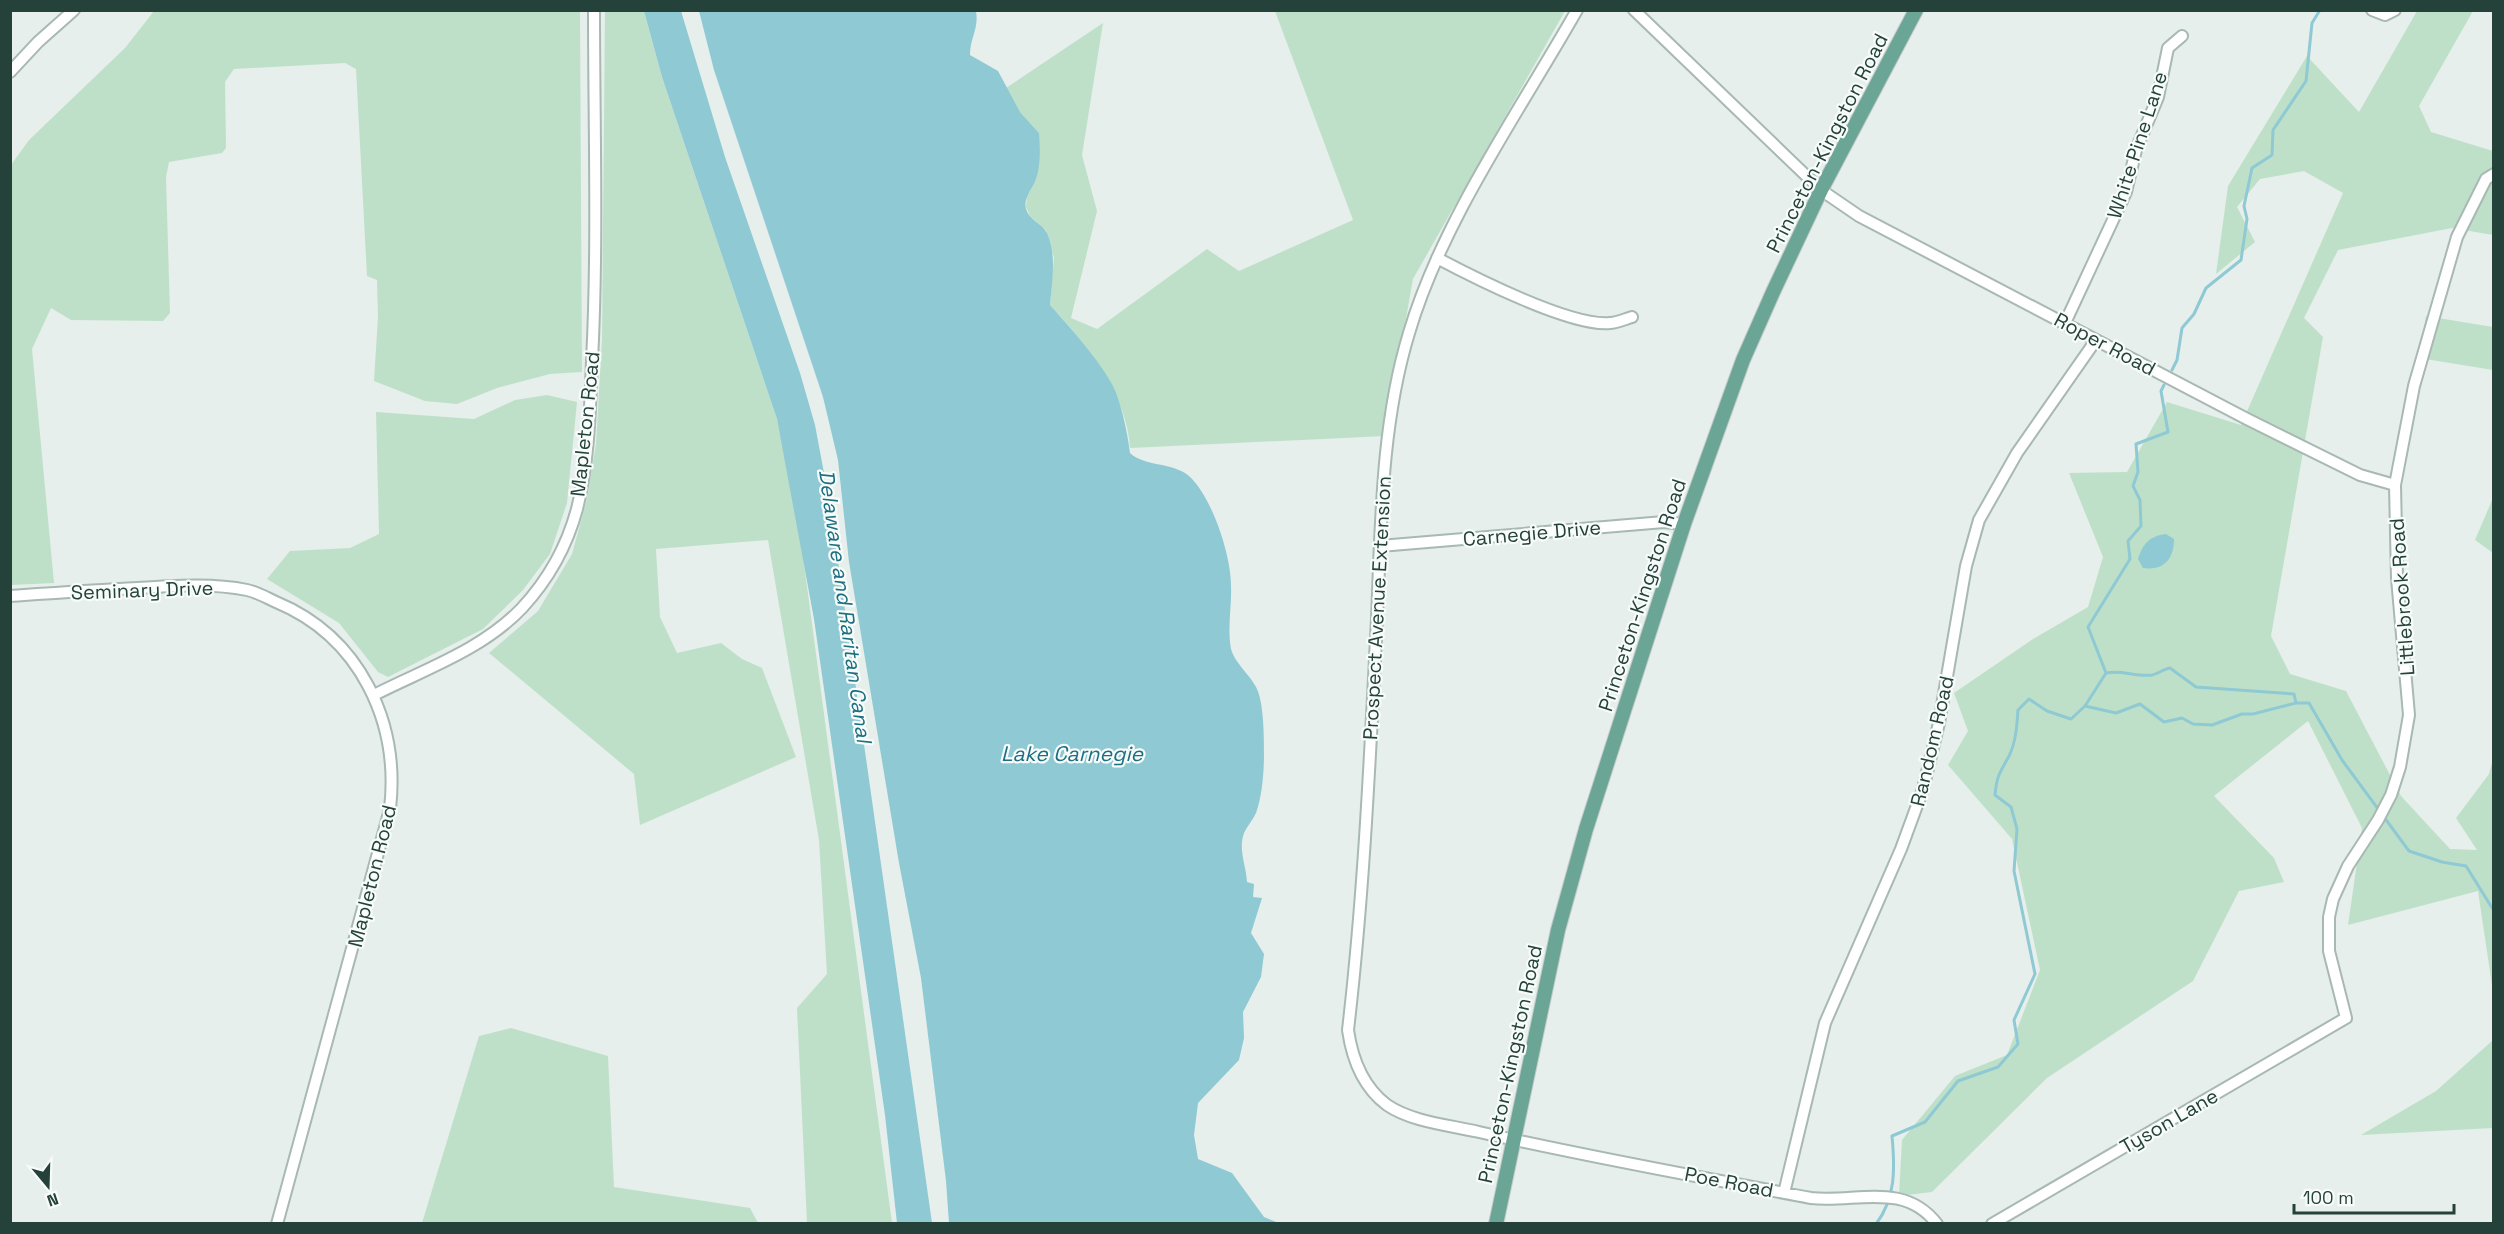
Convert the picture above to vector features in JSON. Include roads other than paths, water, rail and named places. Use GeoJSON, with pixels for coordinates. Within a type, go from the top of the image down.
{"type":"FeatureCollection","features":[{"type":"Feature","properties":{"kind":"main road","name":"Princeton-Kingston Road"},"geometry":{"type":"LineString","coordinates":[[1496,1224],[1558,930],[1584,836],[1684,524],[1743,360],[1821,190],[1916,10]]}},
{"type":"Feature","properties":{"kind":"street","name":"Mapleton Road"},"geometry":{"type":"LineString","coordinates":[[277,1224],[390,810],[392,764],[387,732],[374,695],[458,655],[504,625],[545,579],[557,559],[576,510],[586,454],[594,332],[594,10]]}},
{"type":"Feature","properties":{"kind":"street","name":"Prospect Avenue Extension"},"geometry":{"type":"LineString","coordinates":[[1515,1140],[1407,1115],[1395,1109],[1371,1089],[1358,1069],[1350,1047],[1348,1030],[1365,861],[1384,473],[1395,381],[1418,305],[1437,258],[1460,213],[1577,10]]}},
{"type":"Feature","properties":{"kind":"street","name":"Roper Road"},"geometry":{"type":"LineString","coordinates":[[1634,10],[1821,190],[1859,216],[2360,475],[2395,485]]}},
{"type":"Feature","properties":{"kind":"street"},"geometry":{"type":"LineString","coordinates":[[2373,10],[2385,15],[2395,10]]}},
{"type":"Feature","properties":{"kind":"street"},"geometry":{"type":"LineString","coordinates":[[12,67],[73,11]]}},
{"type":"Feature","properties":{"kind":"street","name":"White Pine Lane"},"geometry":{"type":"LineString","coordinates":[[2065,323],[2126,192],[2136,150],[2158,97],[2168,48],[2182,36]]}},
{"type":"Feature","properties":{"kind":"street","name":"Littlebrook Road"},"geometry":{"type":"LineString","coordinates":[[2346,1018],[2329,951],[2329,917],[2339,882],[2385,807],[2400,767],[2409,715],[2397,578],[2395,485],[2414,386],[2457,237],[2486,179],[2493,174]]}},
{"type":"Feature","properties":{"kind":"street"},"geometry":{"type":"LineString","coordinates":[[1437,258],[1499,288],[1566,316],[1609,324],[1632,317]]}},
{"type":"Feature","properties":{"kind":"street","name":"Random Road"},"geometry":{"type":"LineString","coordinates":[[1784,1193],[1825,1023],[1901,849],[1926,780],[1966,566],[1979,520],[2017,453],[2096,340]]}},
{"type":"Feature","properties":{"kind":"street","name":"Carnegie Drive"},"geometry":{"type":"LineString","coordinates":[[1380,546],[1664,522],[1684,524]]}},
{"type":"Feature","properties":{"kind":"street","name":"Seminary Drive"},"geometry":{"type":"LineString","coordinates":[[10,596],[189,585],[250,591],[297,611],[335,639],[353,660],[374,695]]}},
{"type":"Feature","properties":{"kind":"street","name":"Tyson Lane"},"geometry":{"type":"LineString","coordinates":[[1992,1224],[2346,1018]]}},
{"type":"Feature","properties":{"kind":"street","name":"Poe Road"},"geometry":{"type":"LineString","coordinates":[[1515,1140],[1784,1193],[1832,1200],[1881,1195],[1910,1201],[1937,1224]]}},
{"type":"Feature","properties":{"kind":"water"},"geometry":{"type":"Polygon","coordinates":[[[644,11],[681,11],[725,157],[800,373],[815,425],[830,505],[932,1223],[897,1223],[885,1115],[814,619],[777,419],[662,77],[644,11]]]}},
{"type":"Feature","properties":{"kind":"water","name":"Lake Carnegie"},"geometry":{"type":"Polygon","coordinates":[[[699,11],[976,11],[970,55],[998,71],[1020,112],[1039,133],[1039,168],[1025,205],[1028,213],[1045,230],[1050,242],[1053,269],[1050,305],[1075,333],[1113,386],[1124,419],[1130,453],[1143,461],[1175,468],[1189,476],[1205,498],[1219,527],[1228,558],[1231,593],[1229,633],[1231,649],[1235,659],[1256,687],[1261,701],[1264,761],[1260,800],[1256,813],[1244,833],[1242,845],[1247,882],[1254,884],[1253,897],[1262,898],[1251,933],[1264,954],[1261,977],[1243,1012],[1244,1038],[1239,1060],[1198,1103],[1194,1135],[1198,1159],[1232,1173],[1264,1217],[1279,1223],[949,1223],[921,978],[899,863],[849,562],[838,460],[823,397],[714,70],[699,11]]]}},
{"type":"Feature","properties":{"kind":"water"},"geometry":{"type":"Polygon","coordinates":[[[2166,534],[2174,539],[2170,558],[2157,568],[2143,568],[2138,559],[2142,549],[2151,539],[2166,534]]]}},
{"type":"Feature","properties":{"kind":"waterway"},"geometry":{"type":"LineString","coordinates":[[2172,370],[2177,360],[2182,328],[2194,314],[2206,288],[2241,260],[2247,219],[2244,206],[2252,168],[2272,155],[2273,130],[2306,81],[2312,23],[2320,10]]}},
{"type":"Feature","properties":{"kind":"waterway"},"geometry":{"type":"LineString","coordinates":[[1876,1224],[1883,1214],[1891,1193],[1894,1171],[1892,1136],[1925,1122],[1958,1081],[1998,1067],[2018,1044],[2014,1020],[2035,974],[2014,871],[2017,829],[2011,807],[1995,795],[1997,782],[2013,745],[2018,710],[2029,699],[2047,711],[2071,719],[2085,706],[2106,673],[2088,627],[2130,559],[2128,541],[2141,526],[2140,500],[2133,486],[2138,472],[2136,444],[2168,432],[2161,391],[2164,385]]}},
{"type":"Feature","properties":{"kind":"waterway"},"geometry":{"type":"LineString","coordinates":[[2107,673],[2152,675],[2170,668],[2196,687],[2294,694],[2296,703],[2309,703],[2342,760],[2409,851],[2442,862],[2466,866],[2494,911]]}},
{"type":"Feature","properties":{"kind":"waterway"},"geometry":{"type":"LineString","coordinates":[[2085,706],[2116,713],[2140,704],[2164,722],[2182,718],[2193,724],[2212,725],[2242,714],[2253,714],[2296,703]]}},
{"type":"Feature","properties":{"kind":"water label","name":"Delaware and Raritan Canal"},"geometry":{"type":"Point","coordinates":[845,606]}}]}
